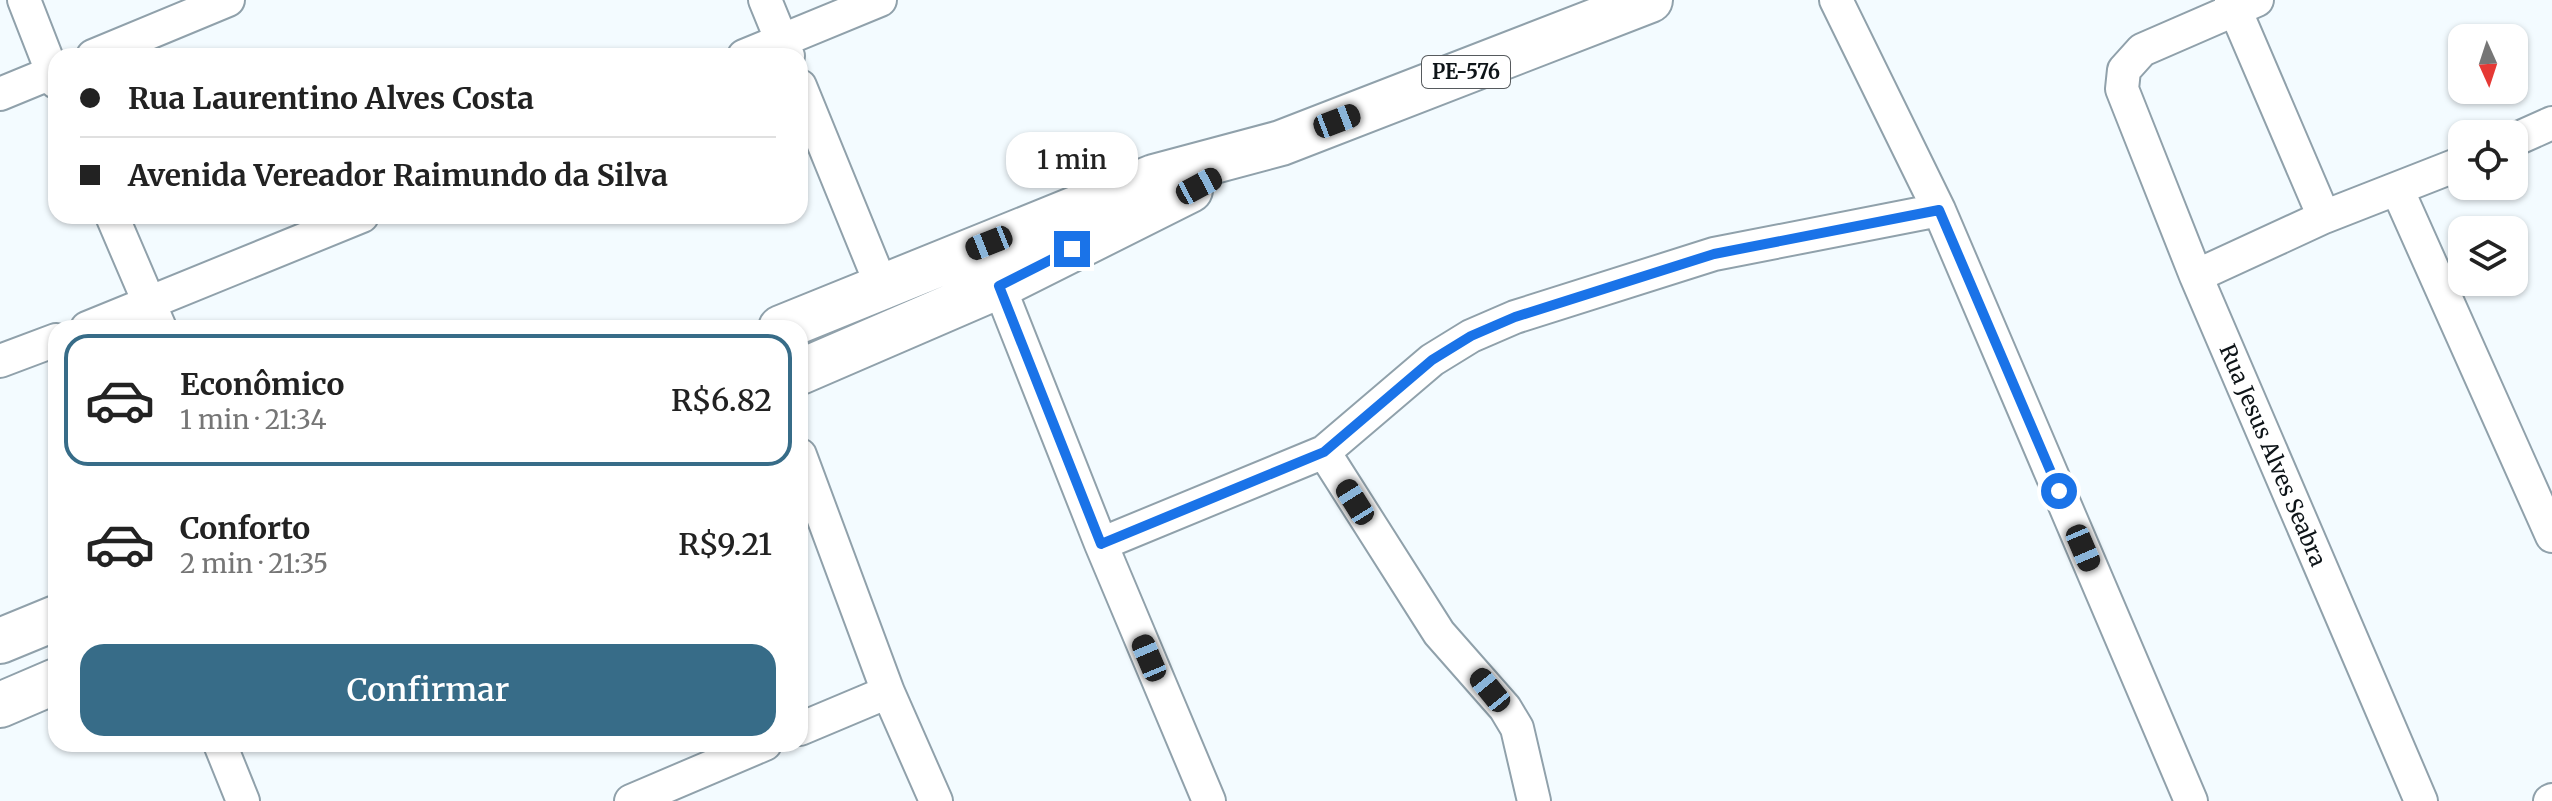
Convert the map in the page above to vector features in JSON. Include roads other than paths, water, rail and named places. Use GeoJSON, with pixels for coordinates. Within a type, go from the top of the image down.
{"type":"FeatureCollection","features":[{"type":"Feature","properties":{"kind":"main road","name":"PE-576"},"geometry":{"type":"LineString","coordinates":[[808,369],[999,286],[1281,143],[1585,12],[1650,0]]}},
{"type":"Feature","properties":{"kind":"main road","name":"PE-576"},"geometry":{"type":"LineString","coordinates":[[801,320],[1154,177],[1281,143]]}},
{"type":"Feature","properties":{"kind":"main road"},"geometry":{"type":"LineString","coordinates":[[28,630],[48,670]]}},
{"type":"Feature","properties":{"kind":"main road"},"geometry":{"type":"LineString","coordinates":[[0,705],[48,685]]}},
{"type":"Feature","properties":{"kind":"street"},"geometry":{"type":"LineString","coordinates":[[24,0],[48,58]]}},
{"type":"Feature","properties":{"kind":"street"},"geometry":{"type":"LineString","coordinates":[[112,48],[228,0]]}},
{"type":"Feature","properties":{"kind":"street"},"geometry":{"type":"LineString","coordinates":[[765,0],[785,48],[880,0]]}},
{"type":"Feature","properties":{"kind":"street"},"geometry":{"type":"LineString","coordinates":[[1836,0],[1939,210],[2191,801]]}},
{"type":"Feature","properties":{"kind":"street"},"geometry":{"type":"LineString","coordinates":[[2241,3],[2324,217]]}},
{"type":"Feature","properties":{"kind":"street","name":"Rua Jesus Alves Seabra"},"geometry":{"type":"LineString","coordinates":[[2241,3],[2142,50],[2129,62],[2122,79],[2126,108],[2421,801]]}},
{"type":"Feature","properties":{"kind":"street"},"geometry":{"type":"LineString","coordinates":[[0,94],[48,77]]}},
{"type":"Feature","properties":{"kind":"street"},"geometry":{"type":"LineString","coordinates":[[808,106],[882,287]]}},
{"type":"Feature","properties":{"kind":"street"},"geometry":{"type":"LineString","coordinates":[[2528,134],[2552,123]]}},
{"type":"Feature","properties":{"kind":"street"},"geometry":{"type":"LineString","coordinates":[[2196,276],[2324,217],[2448,169]]}},
{"type":"Feature","properties":{"kind":"street"},"geometry":{"type":"LineString","coordinates":[[2398,191],[2552,536]]}},
{"type":"Feature","properties":{"kind":"street"},"geometry":{"type":"LineString","coordinates":[[1101,544],[1324,452],[1432,360],[1471,336],[1515,317],[1714,254],[1939,210]]}},
{"type":"Feature","properties":{"kind":"street"},"geometry":{"type":"LineString","coordinates":[[115,224],[154,316]]}},
{"type":"Feature","properties":{"kind":"street"},"geometry":{"type":"LineString","coordinates":[[132,320],[154,316],[345,224]]}},
{"type":"Feature","properties":{"kind":"street"},"geometry":{"type":"LineString","coordinates":[[999,286],[1101,544],[1209,801]]}},
{"type":"Feature","properties":{"kind":"street"},"geometry":{"type":"LineString","coordinates":[[0,361],[48,343]]}},
{"type":"Feature","properties":{"kind":"street"},"geometry":{"type":"LineString","coordinates":[[1324,452],[1439,633],[1505,708],[1517,728],[1534,801]]}},
{"type":"Feature","properties":{"kind":"street"},"geometry":{"type":"LineString","coordinates":[[808,477],[888,692],[936,801]]}},
{"type":"Feature","properties":{"kind":"street"},"geometry":{"type":"LineString","coordinates":[[808,726],[888,692]]}},
{"type":"Feature","properties":{"kind":"street"},"geometry":{"type":"LineString","coordinates":[[223,752],[243,801]]}},
{"type":"Feature","properties":{"kind":"street"},"geometry":{"type":"LineString","coordinates":[[631,801],[746,752]]}}]}
